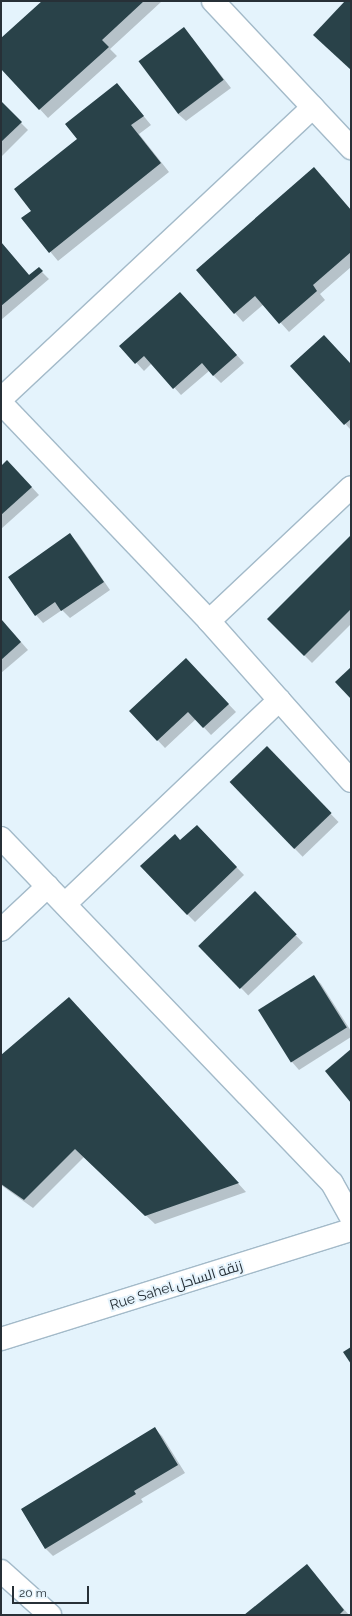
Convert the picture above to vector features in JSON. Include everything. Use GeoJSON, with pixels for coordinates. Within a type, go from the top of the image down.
{"type":"FeatureCollection","features":[{"type":"Feature","properties":{"kind":"street"},"geometry":{"type":"LineString","coordinates":[[213,1],[351,148]]}},
{"type":"Feature","properties":{"kind":"street"},"geometry":{"type":"LineString","coordinates":[[1,399],[313,107]]}},
{"type":"Feature","properties":{"kind":"street"},"geometry":{"type":"LineString","coordinates":[[1,403],[209,621],[351,781]]}},
{"type":"Feature","properties":{"kind":"street"},"geometry":{"type":"LineString","coordinates":[[209,621],[351,487]]}},
{"type":"Feature","properties":{"kind":"street"},"geometry":{"type":"LineString","coordinates":[[65,904],[279,700]]}},
{"type":"Feature","properties":{"kind":"street"},"geometry":{"type":"LineString","coordinates":[[1,838],[332,1183],[351,1217]]}},
{"type":"Feature","properties":{"kind":"street"},"geometry":{"type":"LineString","coordinates":[[1,930],[48,886]]}},
{"type":"Feature","properties":{"kind":"street","name":"Rue Sahel زنقة الساحل"},"geometry":{"type":"LineString","coordinates":[[1,1339],[351,1230]]}},
{"type":"Feature","properties":{"kind":"street"},"geometry":{"type":"LineString","coordinates":[[1,1571],[50,1615]]}},
{"type":"Feature","properties":{"kind":"building"},"geometry":{"type":"Polygon","coordinates":[[[42,1],[144,1],[102,40],[109,47],[39,110],[1,69],[1,38],[42,1]]]}},
{"type":"Feature","properties":{"kind":"building"},"geometry":{"type":"Polygon","coordinates":[[[345,1],[351,1],[351,70],[313,35],[345,1]]]}},
{"type":"Feature","properties":{"kind":"building"},"geometry":{"type":"Polygon","coordinates":[[[184,27],[224,80],[178,114],[138,61],[184,27]]]}},
{"type":"Feature","properties":{"kind":"building"},"geometry":{"type":"Polygon","coordinates":[[[117,83],[144,116],[131,125],[161,163],[49,253],[21,218],[31,211],[14,189],[77,139],[65,124],[117,83]]]}},
{"type":"Feature","properties":{"kind":"building"},"geometry":{"type":"Polygon","coordinates":[[[1,101],[22,122],[1,142],[1,101]]]}},
{"type":"Feature","properties":{"kind":"building"},"geometry":{"type":"Polygon","coordinates":[[[314,167],[351,210],[351,252],[313,285],[317,291],[279,324],[255,296],[234,314],[196,270],[314,167]]]}},
{"type":"Feature","properties":{"kind":"building"},"geometry":{"type":"Polygon","coordinates":[[[1,242],[29,275],[39,267],[43,271],[1,306],[1,242]]]}},
{"type":"Feature","properties":{"kind":"building"},"geometry":{"type":"Polygon","coordinates":[[[180,292],[237,355],[213,376],[202,363],[173,389],[144,356],[135,364],[119,346],[180,292]]]}},
{"type":"Feature","properties":{"kind":"building"},"geometry":{"type":"Polygon","coordinates":[[[324,335],[350,363],[351,361],[351,419],[344,425],[290,366],[324,335]]]}},
{"type":"Feature","properties":{"kind":"building"},"geometry":{"type":"Polygon","coordinates":[[[7,460],[32,487],[1,515],[1,466],[7,460]]]}},
{"type":"Feature","properties":{"kind":"building"},"geometry":{"type":"Polygon","coordinates":[[[70,533],[104,582],[61,611],[55,602],[35,616],[8,577],[70,533]]]}},
{"type":"Feature","properties":{"kind":"building"},"geometry":{"type":"Polygon","coordinates":[[[350,536],[351,609],[304,656],[267,619],[350,536]]]}},
{"type":"Feature","properties":{"kind":"building"},"geometry":{"type":"Polygon","coordinates":[[[1,619],[21,642],[1,660],[1,619]]]}},
{"type":"Feature","properties":{"kind":"building"},"geometry":{"type":"Polygon","coordinates":[[[186,658],[229,704],[203,728],[188,712],[157,741],[129,711],[186,658]]]}},
{"type":"Feature","properties":{"kind":"building"},"geometry":{"type":"Polygon","coordinates":[[[351,667],[351,699],[335,682],[351,667]]]}},
{"type":"Feature","properties":{"kind":"building"},"geometry":{"type":"Polygon","coordinates":[[[267,746],[332,813],[294,849],[230,782],[267,746]]]}},
{"type":"Feature","properties":{"kind":"building"},"geometry":{"type":"Polygon","coordinates":[[[197,825],[237,867],[187,915],[140,866],[175,834],[180,840],[197,825]]]}},
{"type":"Feature","properties":{"kind":"building"},"geometry":{"type":"Polygon","coordinates":[[[255,891],[297,934],[240,989],[198,946],[255,891]]]}},
{"type":"Feature","properties":{"kind":"building"},"geometry":{"type":"Polygon","coordinates":[[[314,975],[347,1028],[291,1063],[258,1010],[314,975]]]}},
{"type":"Feature","properties":{"kind":"building"},"geometry":{"type":"Polygon","coordinates":[[[69,997],[239,1183],[145,1216],[75,1149],[24,1200],[1,1184],[1,1055],[69,997]]]}},
{"type":"Feature","properties":{"kind":"building"},"geometry":{"type":"Polygon","coordinates":[[[351,1049],[351,1103],[325,1071],[351,1049]]]}},
{"type":"Feature","properties":{"kind":"building"},"geometry":{"type":"Polygon","coordinates":[[[351,1347],[351,1364],[343,1352],[351,1347]]]}},
{"type":"Feature","properties":{"kind":"building"},"geometry":{"type":"Polygon","coordinates":[[[155,1427],[178,1465],[134,1491],[136,1494],[45,1549],[21,1509],[155,1427]]]}},
{"type":"Feature","properties":{"kind":"building"},"geometry":{"type":"Polygon","coordinates":[[[307,1564],[344,1610],[339,1615],[244,1615],[307,1564]]]}}]}
